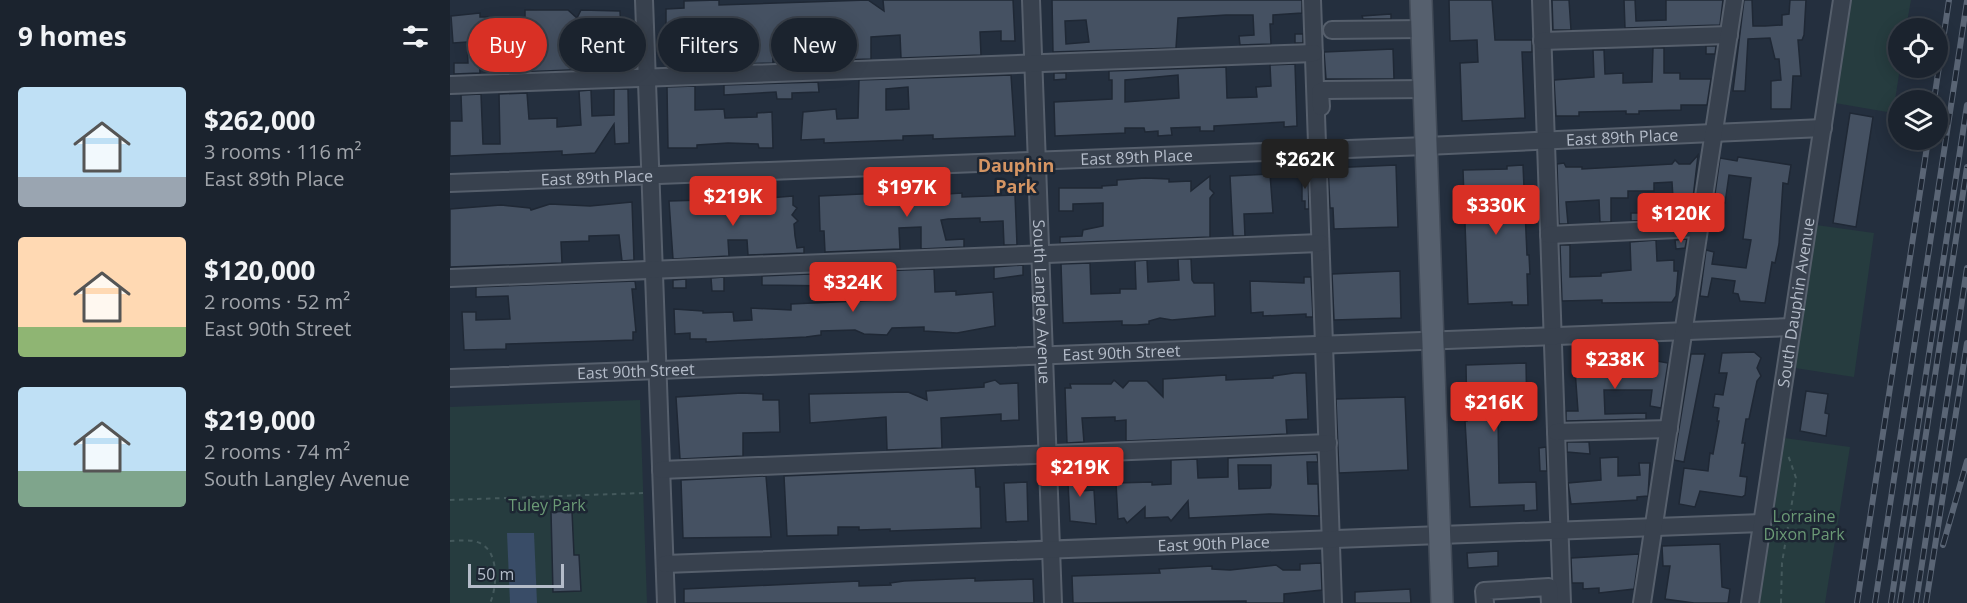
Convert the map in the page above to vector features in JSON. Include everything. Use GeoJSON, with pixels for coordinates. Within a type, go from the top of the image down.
{"type":"FeatureCollection","features":[{"type":"Feature","properties":{"kind":"main road"},"geometry":{"type":"LineString","coordinates":[[1421,0],[1442,603]]}},
{"type":"Feature","properties":{"kind":"street"},"geometry":{"type":"LineString","coordinates":[[644,0],[666,603]]}},
{"type":"Feature","properties":{"kind":"street","name":"South Langley Avenue"},"geometry":{"type":"LineString","coordinates":[[1031,0],[1053,603]]}},
{"type":"Feature","properties":{"kind":"street"},"geometry":{"type":"LineString","coordinates":[[1312,0],[1333,603]]}},
{"type":"Feature","properties":{"kind":"street"},"geometry":{"type":"LineString","coordinates":[[1541,0],[1562,603]]}},
{"type":"Feature","properties":{"kind":"street"},"geometry":{"type":"LineString","coordinates":[[1642,603],[1734,0]]}},
{"type":"Feature","properties":{"kind":"street","name":"South Dauphin Avenue"},"geometry":{"type":"LineString","coordinates":[[1750,603],[1842,0]]}},
{"type":"Feature","properties":{"kind":"street"},"geometry":{"type":"LineString","coordinates":[[1332,30],[1422,29]]}},
{"type":"Feature","properties":{"kind":"street"},"geometry":{"type":"LineString","coordinates":[[1542,41],[1729,35]]}},
{"type":"Feature","properties":{"kind":"street"},"geometry":{"type":"LineString","coordinates":[[450,85],[1314,53]]}},
{"type":"Feature","properties":{"kind":"street"},"geometry":{"type":"LineString","coordinates":[[1316,124],[1321,120],[1320,92],[1324,90],[1424,88]]}},
{"type":"Feature","properties":{"kind":"street","name":"East 89th Place"},"geometry":{"type":"LineString","coordinates":[[450,183],[1426,146],[1823,128]]}},
{"type":"Feature","properties":{"kind":"street"},"geometry":{"type":"LineString","coordinates":[[1549,235],[1699,228]]}},
{"type":"Feature","properties":{"kind":"street"},"geometry":{"type":"LineString","coordinates":[[450,278],[1320,243]]}},
{"type":"Feature","properties":{"kind":"street","name":"East 90th Street"},"geometry":{"type":"LineString","coordinates":[[450,378],[1792,327]]}},
{"type":"Feature","properties":{"kind":"street"},"geometry":{"type":"LineString","coordinates":[[1556,432],[1669,429]]}},
{"type":"Feature","properties":{"kind":"street"},"geometry":{"type":"LineString","coordinates":[[661,470],[1328,444]]}},
{"type":"Feature","properties":{"kind":"street","name":"East 90th Place"},"geometry":{"type":"LineString","coordinates":[[665,564],[1762,524]]}},
{"type":"Feature","properties":{"kind":"street"},"geometry":{"type":"LineString","coordinates":[[1485,603],[1484,591],[1549,587],[1550,603]]}},
{"type":"Feature","properties":{"kind":"path"},"geometry":{"type":"LineString","coordinates":[[1781,603],[1782,564],[1796,478],[1788,455]]}},
{"type":"Feature","properties":{"kind":"path"},"geometry":{"type":"LineString","coordinates":[[450,500],[644,493]]}},
{"type":"Feature","properties":{"kind":"path"},"geometry":{"type":"LineString","coordinates":[[450,541],[476,542],[487,549],[494,569],[495,590],[490,603]]}},
{"type":"Feature","properties":{"kind":"green space"},"geometry":{"type":"Polygon","coordinates":[[[1850,0],[1911,0],[1908,18],[1888,18],[1888,78],[1898,78],[1897,90],[1888,90],[1888,112],[1835,103],[1850,0]]]}},
{"type":"Feature","properties":{"kind":"green space"},"geometry":{"type":"Polygon","coordinates":[[[1816,225],[1874,233],[1854,377],[1795,368],[1816,225]]]}},
{"type":"Feature","properties":{"kind":"green space","name":"Tuley Park"},"geometry":{"type":"Polygon","coordinates":[[[640,400],[647,603],[450,603],[450,407],[640,400]]]}},
{"type":"Feature","properties":{"kind":"green space","name":"Lorraine Dixon Park"},"geometry":{"type":"Polygon","coordinates":[[[1784,438],[1850,447],[1825,603],[1758,603],[1784,438]]]}},
{"type":"Feature","properties":{"kind":"water"},"geometry":{"type":"Polygon","coordinates":[[[507,533],[534,533],[537,603],[510,603],[507,533]]]}},
{"type":"Feature","properties":{"kind":"building"},"geometry":{"type":"Polygon","coordinates":[[[719,0],[719,5],[868,0],[884,11],[883,0],[1013,0],[1015,41],[1001,41],[1001,31],[980,32],[981,55],[901,58],[900,35],[871,37],[871,59],[857,59],[857,18],[771,18],[771,63],[759,63],[759,18],[666,18],[666,9],[684,8],[684,1],[719,0]]]}},
{"type":"Feature","properties":{"kind":"building"},"geometry":{"type":"Polygon","coordinates":[[[1052,0],[1302,0],[1302,13],[1273,15],[1273,24],[1270,24],[1271,44],[1240,45],[1239,36],[1254,35],[1253,15],[1226,15],[1178,18],[1176,48],[1053,52],[1052,0]],[[1086,20],[1065,21],[1066,44],[1089,42],[1086,20]]]}},
{"type":"Feature","properties":{"kind":"building"},"geometry":{"type":"Polygon","coordinates":[[[1449,0],[1492,0],[1495,40],[1532,40],[1532,52],[1522,52],[1525,118],[1462,121],[1460,63],[1478,62],[1477,40],[1450,41],[1449,0]]]}},
{"type":"Feature","properties":{"kind":"building"},"geometry":{"type":"Polygon","coordinates":[[[1552,0],[1569,0],[1571,30],[1553,30],[1552,0]]]}},
{"type":"Feature","properties":{"kind":"building"},"geometry":{"type":"Polygon","coordinates":[[[1624,0],[1635,0],[1636,21],[1666,20],[1666,0],[1723,0],[1720,25],[1625,28],[1624,0]]]}},
{"type":"Feature","properties":{"kind":"building"},"geometry":{"type":"Polygon","coordinates":[[[1744,0],[1752,0],[1753,26],[1765,26],[1782,25],[1782,15],[1789,14],[1790,0],[1806,0],[1804,35],[1802,40],[1798,40],[1801,76],[1793,76],[1791,109],[1771,109],[1771,81],[1781,80],[1779,59],[1775,59],[1770,38],[1748,39],[1745,91],[1733,91],[1744,0]]]}},
{"type":"Feature","properties":{"kind":"building"},"geometry":{"type":"Polygon","coordinates":[[[525,10],[568,10],[577,18],[559,18],[559,70],[547,71],[547,18],[468,18],[468,63],[467,42],[453,43],[451,16],[480,13],[480,17],[525,17],[525,10]]]}},
{"type":"Feature","properties":{"kind":"building"},"geometry":{"type":"Polygon","coordinates":[[[581,10],[620,11],[620,18],[577,18],[581,10]]]}},
{"type":"Feature","properties":{"kind":"building"},"geometry":{"type":"Polygon","coordinates":[[[1391,14],[1391,19],[1363,19],[1362,16],[1391,14]]]}},
{"type":"Feature","properties":{"kind":"building"},"geometry":{"type":"Polygon","coordinates":[[[1295,34],[1303,34],[1303,43],[1295,43],[1295,34]]]}},
{"type":"Feature","properties":{"kind":"building"},"geometry":{"type":"Polygon","coordinates":[[[1706,46],[1716,46],[1715,54],[1706,54],[1706,46]]]}},
{"type":"Feature","properties":{"kind":"building"},"geometry":{"type":"Polygon","coordinates":[[[1653,48],[1664,48],[1664,73],[1680,73],[1680,79],[1711,79],[1707,105],[1681,105],[1681,110],[1639,111],[1639,114],[1626,114],[1626,111],[1579,112],[1579,116],[1556,116],[1554,80],[1594,77],[1593,50],[1604,50],[1605,74],[1623,73],[1623,83],[1652,82],[1653,48]]]}},
{"type":"Feature","properties":{"kind":"building"},"geometry":{"type":"Polygon","coordinates":[[[1393,49],[1394,79],[1326,79],[1324,52],[1393,49]]]}},
{"type":"Feature","properties":{"kind":"building"},"geometry":{"type":"Polygon","coordinates":[[[454,63],[468,63],[468,72],[480,73],[454,74],[454,63]]]}},
{"type":"Feature","properties":{"kind":"building"},"geometry":{"type":"Polygon","coordinates":[[[1295,64],[1297,126],[1284,127],[1284,122],[1214,126],[1214,131],[1200,131],[1200,127],[1171,128],[1172,135],[1158,136],[1158,131],[1145,132],[1144,128],[1125,128],[1125,133],[1055,136],[1054,102],[1112,99],[1112,80],[1109,80],[1109,71],[1226,67],[1227,98],[1257,97],[1256,87],[1271,86],[1270,65],[1295,64]],[[1178,75],[1125,80],[1125,102],[1179,98],[1178,75]]]}},
{"type":"Feature","properties":{"kind":"building"},"geometry":{"type":"Polygon","coordinates":[[[1054,73],[1066,73],[1066,79],[1054,80],[1054,73]]]}},
{"type":"Feature","properties":{"kind":"building"},"geometry":{"type":"Polygon","coordinates":[[[1011,75],[1015,136],[933,139],[933,135],[903,136],[903,140],[824,143],[824,139],[801,140],[803,112],[836,109],[837,119],[858,118],[859,80],[1011,75]],[[908,87],[886,89],[886,110],[909,109],[908,87]]]}},
{"type":"Feature","properties":{"kind":"building"},"geometry":{"type":"Polygon","coordinates":[[[818,82],[819,92],[792,93],[792,99],[777,99],[776,92],[724,95],[724,85],[818,82]]]}},
{"type":"Feature","properties":{"kind":"building"},"geometry":{"type":"Polygon","coordinates":[[[695,86],[695,110],[724,109],[725,118],[757,117],[757,113],[772,112],[773,148],[759,148],[758,144],[728,143],[697,145],[697,148],[668,148],[667,87],[695,86]]]}},
{"type":"Feature","properties":{"kind":"building"},"geometry":{"type":"Polygon","coordinates":[[[614,89],[628,89],[629,143],[615,144],[614,124],[595,153],[562,155],[562,151],[450,156],[450,121],[462,121],[461,95],[481,94],[483,144],[500,144],[499,94],[527,93],[529,119],[557,118],[557,127],[581,125],[579,91],[591,90],[592,116],[614,115],[614,89]]]}},
{"type":"Feature","properties":{"kind":"building"},"geometry":{"type":"Polygon","coordinates":[[[1850,113],[1873,117],[1856,227],[1833,223],[1850,113]]]}},
{"type":"Feature","properties":{"kind":"building"},"geometry":{"type":"Polygon","coordinates":[[[1698,155],[1693,198],[1673,198],[1672,182],[1654,183],[1654,191],[1628,191],[1628,198],[1611,198],[1611,222],[1600,222],[1599,200],[1566,202],[1568,224],[1559,224],[1557,164],[1564,163],[1566,167],[1582,167],[1582,169],[1672,164],[1675,160],[1679,164],[1690,164],[1698,155]]]}},
{"type":"Feature","properties":{"kind":"building"},"geometry":{"type":"Polygon","coordinates":[[[1738,157],[1791,165],[1788,184],[1783,183],[1779,244],[1775,263],[1772,262],[1765,303],[1740,301],[1738,294],[1733,293],[1735,281],[1712,278],[1708,297],[1700,296],[1706,250],[1714,252],[1712,264],[1746,268],[1751,240],[1743,239],[1751,178],[1729,175],[1725,203],[1714,201],[1720,158],[1737,161],[1738,157]]]}},
{"type":"Feature","properties":{"kind":"building"},"geometry":{"type":"Polygon","coordinates":[[[1396,165],[1398,227],[1334,229],[1333,208],[1330,208],[1328,168],[1396,165]]]}},
{"type":"Feature","properties":{"kind":"building"},"geometry":{"type":"Polygon","coordinates":[[[1523,165],[1530,274],[1527,274],[1528,305],[1512,305],[1512,302],[1468,304],[1463,170],[1507,169],[1507,166],[1523,165]]]}},
{"type":"Feature","properties":{"kind":"building"},"geometry":{"type":"Polygon","coordinates":[[[1302,173],[1308,173],[1309,209],[1305,209],[1305,201],[1302,201],[1302,173]]]}},
{"type":"Feature","properties":{"kind":"building"},"geometry":{"type":"Polygon","coordinates":[[[1270,174],[1273,213],[1244,214],[1245,236],[1233,236],[1230,176],[1270,174]]]}},
{"type":"Feature","properties":{"kind":"building"},"geometry":{"type":"Polygon","coordinates":[[[1210,176],[1210,189],[1214,193],[1210,198],[1210,237],[1060,243],[1060,237],[1082,236],[1083,230],[1103,226],[1103,203],[1073,204],[1073,211],[1059,211],[1059,188],[1102,188],[1102,186],[1117,185],[1117,180],[1145,178],[1169,179],[1169,182],[1191,181],[1191,191],[1210,176]]]}},
{"type":"Feature","properties":{"kind":"building"},"geometry":{"type":"Polygon","coordinates":[[[947,190],[947,194],[962,193],[962,197],[1015,195],[1017,245],[1004,245],[1003,221],[980,222],[980,218],[948,219],[941,220],[946,240],[964,239],[964,247],[921,249],[921,227],[899,228],[900,249],[825,252],[824,231],[820,231],[819,196],[947,190]]]}},
{"type":"Feature","properties":{"kind":"building"},"geometry":{"type":"Polygon","coordinates":[[[793,196],[793,205],[797,208],[792,215],[798,221],[794,224],[797,248],[804,247],[804,253],[748,255],[747,240],[728,240],[729,256],[673,259],[669,201],[703,200],[710,208],[719,198],[742,200],[793,196]]]}},
{"type":"Feature","properties":{"kind":"building"},"geometry":{"type":"Polygon","coordinates":[[[632,202],[634,260],[622,261],[619,235],[589,236],[589,241],[561,242],[562,263],[450,267],[450,209],[501,205],[530,208],[531,210],[550,204],[590,206],[632,202]]]}},
{"type":"Feature","properties":{"kind":"building"},"geometry":{"type":"Polygon","coordinates":[[[1631,213],[1655,213],[1655,220],[1631,221],[1631,213]]]}},
{"type":"Feature","properties":{"kind":"building"},"geometry":{"type":"Polygon","coordinates":[[[1687,239],[1685,248],[1676,249],[1675,240],[1687,239]]]}},
{"type":"Feature","properties":{"kind":"building"},"geometry":{"type":"Polygon","coordinates":[[[1656,240],[1657,261],[1674,260],[1674,271],[1678,271],[1676,296],[1672,302],[1562,301],[1560,245],[1570,245],[1570,277],[1601,276],[1601,273],[1631,270],[1630,242],[1656,240]]]}},
{"type":"Feature","properties":{"kind":"building"},"geometry":{"type":"Polygon","coordinates":[[[1178,259],[1191,259],[1194,283],[1214,283],[1215,316],[1172,320],[1160,318],[1149,321],[1149,324],[1137,325],[1122,325],[1122,321],[1063,323],[1061,264],[1090,263],[1091,294],[1120,293],[1120,289],[1136,289],[1135,261],[1147,260],[1148,282],[1179,280],[1178,259]]]}},
{"type":"Feature","properties":{"kind":"building"},"geometry":{"type":"Polygon","coordinates":[[[1023,265],[1023,275],[994,279],[994,267],[1023,265]]]}},
{"type":"Feature","properties":{"kind":"building"},"geometry":{"type":"Polygon","coordinates":[[[934,269],[935,292],[956,291],[956,295],[993,292],[995,326],[957,333],[924,331],[924,327],[892,328],[887,335],[864,334],[855,330],[821,331],[821,335],[806,337],[706,342],[706,339],[690,339],[690,333],[675,334],[674,309],[703,311],[703,313],[733,312],[734,321],[752,320],[751,308],[791,310],[791,304],[879,300],[877,271],[934,269]]]}},
{"type":"Feature","properties":{"kind":"building"},"geometry":{"type":"Polygon","coordinates":[[[1400,271],[1401,318],[1334,320],[1332,274],[1400,271]]]}},
{"type":"Feature","properties":{"kind":"building"},"geometry":{"type":"Polygon","coordinates":[[[834,273],[834,286],[762,285],[762,276],[834,273]]]}},
{"type":"Feature","properties":{"kind":"building"},"geometry":{"type":"Polygon","coordinates":[[[724,277],[724,291],[712,291],[711,278],[724,277]]]}},
{"type":"Feature","properties":{"kind":"building"},"geometry":{"type":"Polygon","coordinates":[[[1304,277],[1311,277],[1313,317],[1306,317],[1306,314],[1263,316],[1263,312],[1251,313],[1250,281],[1304,283],[1304,277]]]}},
{"type":"Feature","properties":{"kind":"building"},"geometry":{"type":"Polygon","coordinates":[[[686,279],[686,288],[673,288],[673,280],[686,279]]]}},
{"type":"Feature","properties":{"kind":"building"},"geometry":{"type":"Polygon","coordinates":[[[635,281],[636,289],[632,289],[636,332],[633,332],[633,340],[506,344],[506,349],[464,350],[462,312],[476,312],[476,320],[510,319],[508,296],[476,297],[476,287],[635,281]]]}},
{"type":"Feature","properties":{"kind":"building"},"geometry":{"type":"Polygon","coordinates":[[[1754,352],[1761,358],[1757,368],[1761,376],[1757,381],[1749,419],[1746,419],[1742,443],[1745,443],[1740,476],[1747,477],[1745,495],[1742,497],[1700,491],[1695,507],[1679,504],[1684,468],[1708,471],[1710,453],[1713,454],[1719,421],[1717,421],[1719,408],[1713,407],[1715,394],[1723,395],[1727,373],[1719,373],[1722,353],[1754,352]]]}},
{"type":"Feature","properties":{"kind":"building"},"geometry":{"type":"Polygon","coordinates":[[[1691,354],[1705,354],[1684,462],[1674,460],[1691,354]]]}},
{"type":"Feature","properties":{"kind":"building"},"geometry":{"type":"Polygon","coordinates":[[[1657,361],[1668,363],[1661,408],[1650,406],[1652,390],[1604,390],[1605,414],[1646,413],[1646,419],[1566,421],[1566,411],[1578,411],[1575,370],[1583,366],[1587,369],[1656,366],[1657,361]]]}},
{"type":"Feature","properties":{"kind":"building"},"geometry":{"type":"Polygon","coordinates":[[[1526,363],[1527,416],[1498,417],[1499,483],[1536,482],[1537,510],[1524,511],[1524,505],[1470,507],[1465,421],[1467,421],[1466,365],[1526,363]]]}},
{"type":"Feature","properties":{"kind":"building"},"geometry":{"type":"Polygon","coordinates":[[[1306,373],[1308,419],[1286,420],[1287,434],[1126,441],[1126,420],[1115,421],[1115,417],[1082,418],[1084,442],[1067,443],[1065,388],[1071,388],[1070,384],[1111,384],[1114,380],[1123,388],[1129,381],[1147,381],[1163,397],[1163,379],[1226,375],[1226,380],[1273,378],[1273,376],[1306,373]]]}},
{"type":"Feature","properties":{"kind":"building"},"geometry":{"type":"Polygon","coordinates":[[[995,380],[1000,384],[1018,383],[1019,420],[1001,421],[1001,414],[941,418],[942,448],[887,450],[886,417],[810,423],[809,394],[908,392],[927,400],[926,391],[984,387],[984,383],[995,380]]]}},
{"type":"Feature","properties":{"kind":"building"},"geometry":{"type":"Polygon","coordinates":[[[1806,391],[1828,394],[1825,413],[1829,414],[1826,436],[1800,431],[1806,391]]]}},
{"type":"Feature","properties":{"kind":"building"},"geometry":{"type":"Polygon","coordinates":[[[763,394],[763,400],[779,400],[780,432],[743,433],[743,456],[680,459],[676,397],[763,394]]]}},
{"type":"Feature","properties":{"kind":"building"},"geometry":{"type":"Polygon","coordinates":[[[1405,397],[1408,470],[1339,473],[1336,399],[1405,397]]]}},
{"type":"Feature","properties":{"kind":"building"},"geometry":{"type":"Polygon","coordinates":[[[1567,442],[1589,442],[1590,454],[1567,452],[1567,442]]]}},
{"type":"Feature","properties":{"kind":"building"},"geometry":{"type":"Polygon","coordinates":[[[1546,447],[1547,471],[1540,471],[1539,448],[1546,447]]]}},
{"type":"Feature","properties":{"kind":"building"},"geometry":{"type":"Polygon","coordinates":[[[1317,454],[1318,462],[1307,462],[1308,484],[1318,484],[1319,516],[1269,514],[1189,518],[1188,501],[1171,521],[1168,517],[1145,518],[1145,507],[1127,523],[1124,518],[1118,519],[1116,483],[1171,484],[1171,460],[1197,459],[1198,478],[1228,477],[1228,458],[1317,454]],[[1238,465],[1239,489],[1270,488],[1271,465],[1238,465]]]}},
{"type":"Feature","properties":{"kind":"building"},"geometry":{"type":"Polygon","coordinates":[[[1618,457],[1618,476],[1640,475],[1639,463],[1650,463],[1648,496],[1637,497],[1637,500],[1571,504],[1568,483],[1601,480],[1600,458],[1618,457]]]}},
{"type":"Feature","properties":{"kind":"building"},"geometry":{"type":"Polygon","coordinates":[[[1067,464],[1079,464],[1081,491],[1094,490],[1096,524],[1070,521],[1067,464]]]}},
{"type":"Feature","properties":{"kind":"building"},"geometry":{"type":"Polygon","coordinates":[[[975,468],[976,487],[980,487],[981,528],[890,531],[890,529],[859,530],[859,527],[838,527],[838,535],[787,536],[784,476],[975,468]]]}},
{"type":"Feature","properties":{"kind":"building"},"geometry":{"type":"Polygon","coordinates":[[[766,476],[771,537],[683,538],[681,480],[766,476]]]}},
{"type":"Feature","properties":{"kind":"building"},"geometry":{"type":"Polygon","coordinates":[[[1027,482],[1028,521],[1006,522],[1004,483],[1027,482]]]}},
{"type":"Feature","properties":{"kind":"building"},"geometry":{"type":"Polygon","coordinates":[[[572,511],[574,555],[579,555],[581,591],[553,592],[551,512],[572,511]]]}},
{"type":"Feature","properties":{"kind":"building"},"geometry":{"type":"Polygon","coordinates":[[[1720,544],[1722,587],[1730,589],[1728,603],[1694,603],[1665,599],[1670,566],[1663,566],[1662,546],[1720,544]]]}},
{"type":"Feature","properties":{"kind":"building"},"geometry":{"type":"Polygon","coordinates":[[[1498,551],[1498,566],[1468,568],[1467,553],[1498,551]]]}},
{"type":"Feature","properties":{"kind":"building"},"geometry":{"type":"Polygon","coordinates":[[[1639,554],[1634,589],[1599,593],[1599,588],[1583,589],[1583,583],[1572,583],[1571,558],[1639,554]]]}},
{"type":"Feature","properties":{"kind":"building"},"geometry":{"type":"Polygon","coordinates":[[[1321,563],[1322,590],[1284,594],[1284,603],[1246,603],[1246,601],[1073,603],[1072,576],[1160,573],[1159,569],[1212,566],[1212,569],[1230,570],[1276,565],[1283,570],[1300,570],[1300,564],[1321,563]]]}},
{"type":"Feature","properties":{"kind":"building"},"geometry":{"type":"Polygon","coordinates":[[[975,578],[975,581],[1033,579],[1034,603],[684,603],[684,589],[859,581],[859,586],[891,585],[890,583],[904,581],[975,578]]]}},
{"type":"Feature","properties":{"kind":"building"},"geometry":{"type":"Polygon","coordinates":[[[1410,589],[1411,603],[1355,603],[1355,592],[1410,589]]]}},
{"type":"Feature","properties":{"kind":"railway"},"geometry":{"type":"LineString","coordinates":[[1936,90],[1949,0]]}},
{"type":"Feature","properties":{"kind":"railway"},"geometry":{"type":"LineString","coordinates":[[1875,603],[1967,1]]}},
{"type":"Feature","properties":{"kind":"railway"},"geometry":{"type":"LineString","coordinates":[[1891,603],[1967,105]]}},
{"type":"Feature","properties":{"kind":"railway"},"geometry":{"type":"LineString","coordinates":[[1857,603],[1926,150]]}},
{"type":"Feature","properties":{"kind":"railway"},"geometry":{"type":"LineString","coordinates":[[1900,603],[1967,167]]}},
{"type":"Feature","properties":{"kind":"railway"},"geometry":{"type":"LineString","coordinates":[[1916,603],[1967,268]]}},
{"type":"Feature","properties":{"kind":"railway"},"geometry":{"type":"LineString","coordinates":[[1926,603],[1967,343]]}},
{"type":"Feature","properties":{"kind":"railway"},"geometry":{"type":"LineString","coordinates":[[1943,545],[1967,461]]}},
{"type":"Feature","properties":{"kind":"district","name":"Dauphin Park"},"geometry":{"type":"Point","coordinates":[1016,176]}}]}
